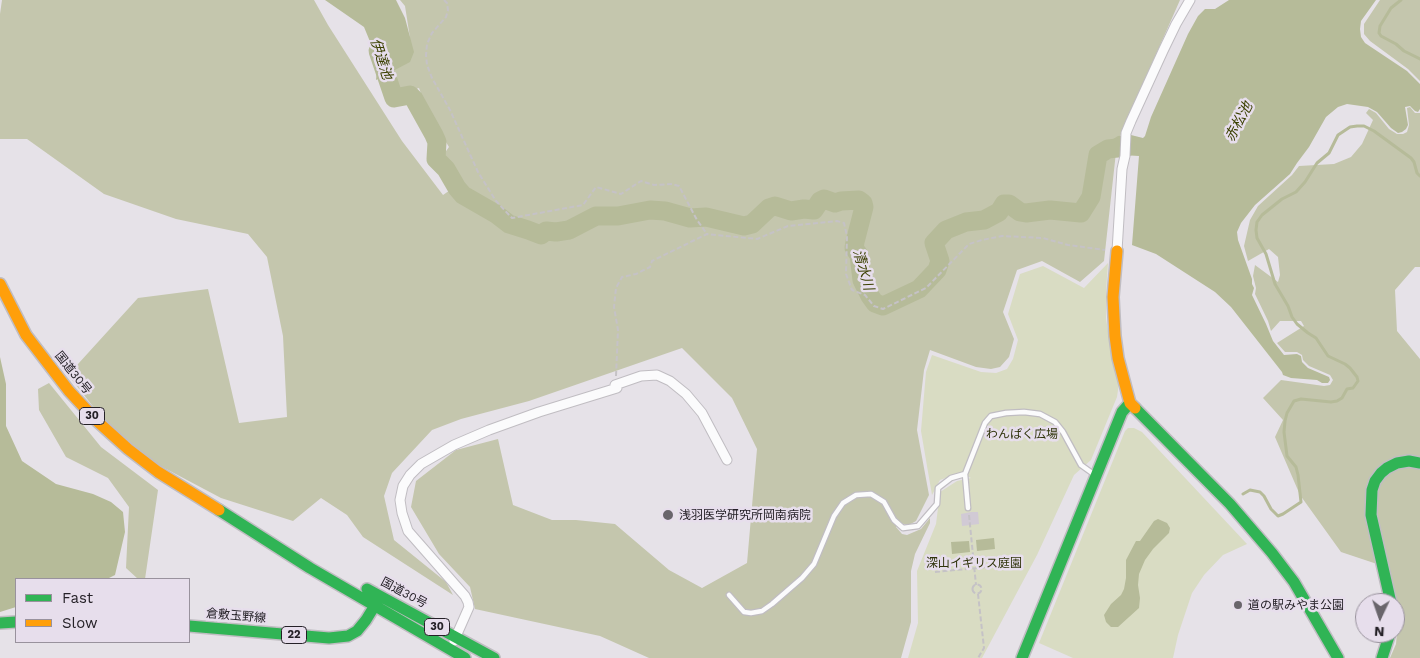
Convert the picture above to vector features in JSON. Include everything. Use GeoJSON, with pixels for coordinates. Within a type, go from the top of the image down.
{"type":"FeatureCollection","features":[{"type":"Feature","properties":{"kind":"main road"},"geometry":{"type":"LineString","coordinates":[[1117,251],[1113,297],[1115,336],[1118,358],[1130,403],[1230,504],[1272,553],[1294,582],[1338,658]]}},
{"type":"Feature","properties":{"kind":"main road","name":"国道30号"},"geometry":{"type":"LineString","coordinates":[[0,284],[26,334],[69,391],[97,421],[128,449],[158,472],[310,568],[494,658]]}},
{"type":"Feature","properties":{"kind":"main road"},"geometry":{"type":"LineString","coordinates":[[1022,658],[1122,412],[1130,403]]}},
{"type":"Feature","properties":{"kind":"main road"},"geometry":{"type":"LineString","coordinates":[[1389,593],[1371,515],[1372,490],[1380,473],[1387,468],[1397,463],[1409,461],[1420,463]]}},
{"type":"Feature","properties":{"kind":"main road","name":"国道30号"},"geometry":{"type":"LineString","coordinates":[[378,601],[465,658]]}},
{"type":"Feature","properties":{"kind":"main road","name":"倉敷玉野線"},"geometry":{"type":"LineString","coordinates":[[190,626],[329,638],[348,636],[357,631],[378,601]]}},
{"type":"Feature","properties":{"kind":"main road"},"geometry":{"type":"LineString","coordinates":[[0,623],[15,622]]}},
{"type":"Feature","properties":{"kind":"main road"},"geometry":{"type":"LineString","coordinates":[[1382,658],[1387,643]]}},
{"type":"Feature","properties":{"kind":"street"},"geometry":{"type":"LineString","coordinates":[[1117,251],[1126,133],[1167,42],[1190,0]]}},
{"type":"Feature","properties":{"kind":"street"},"geometry":{"type":"LineString","coordinates":[[449,649],[456,638],[469,607],[468,602],[465,596],[408,531],[400,500],[403,486],[410,474],[421,464],[454,445],[480,434],[539,412],[617,388],[615,385],[641,376],[657,375],[670,381],[686,394],[702,413],[727,460]]}},
{"type":"Feature","properties":{"kind":"lane"},"geometry":{"type":"LineString","coordinates":[[968,508],[965,474],[985,423],[991,416],[1024,412],[1040,414],[1055,422],[1063,432],[1081,465],[1096,476]]}},
{"type":"Feature","properties":{"kind":"lane"},"geometry":{"type":"LineString","coordinates":[[729,595],[744,612],[762,611],[772,604],[802,578],[814,564],[834,516],[843,503],[856,495],[871,494],[884,502],[894,520],[903,528],[910,528],[918,526],[937,504],[938,488],[951,478],[965,474]]}},
{"type":"Feature","properties":{"kind":"path"},"geometry":{"type":"LineString","coordinates":[[444,0],[447,3],[448,10],[446,17],[432,33],[427,44],[427,66],[450,110],[478,172],[496,201],[512,218],[583,205],[596,187],[621,194],[641,181],[654,185],[672,184],[679,186],[697,220],[707,234]]}},
{"type":"Feature","properties":{"kind":"path"},"geometry":{"type":"LineString","coordinates":[[615,385],[618,330],[614,307],[616,288],[622,277],[636,274],[650,267],[652,260],[707,234],[757,239],[788,226],[837,220],[844,223],[847,236],[846,274],[852,290],[865,295],[874,306],[883,309],[926,288],[969,244],[982,240],[1002,236],[1043,238],[1068,245],[1117,251]]}},
{"type":"Feature","properties":{"kind":"path"},"geometry":{"type":"LineString","coordinates":[[968,508],[975,568],[976,585],[973,589],[978,594]]}},
{"type":"Feature","properties":{"kind":"path"},"geometry":{"type":"LineString","coordinates":[[935,572],[1019,564]]}},
{"type":"Feature","properties":{"kind":"path"},"geometry":{"type":"LineString","coordinates":[[976,585],[982,589],[978,594],[984,648],[978,658]]}},
{"type":"Feature","properties":{"kind":"green space","name":"わんぱく広場"},"geometry":{"type":"Polygon","coordinates":[[[1108,263],[1106,319],[1113,361],[1119,383],[1117,397],[1091,460],[1074,475],[1037,555],[982,658],[908,658],[918,623],[917,571],[936,524],[940,492],[957,481],[971,478],[960,473],[940,480],[932,495],[921,431],[926,372],[932,355],[981,372],[996,373],[1007,369],[1013,359],[1018,340],[1008,314],[1020,274],[1043,266],[1084,288],[1108,263]]]}},
{"type":"Feature","properties":{"kind":"green space"},"geometry":{"type":"Polygon","coordinates":[[[1128,428],[1134,428],[1142,432],[1247,544],[1223,555],[1204,575],[1192,593],[1178,635],[1173,658],[1073,658],[1039,643],[1125,431],[1128,428]]]}},
{"type":"Feature","properties":{"kind":"shaded area"},"geometry":{"type":"Polygon","coordinates":[[[2,0],[314,0],[402,141],[443,195],[456,186],[452,172],[441,158],[449,147],[428,113],[419,88],[400,94],[393,62],[410,38],[405,6],[400,0],[1180,0],[1117,143],[1104,261],[1080,282],[1042,261],[1017,270],[1003,312],[1014,339],[1009,357],[1000,367],[991,369],[976,367],[930,350],[924,370],[917,430],[929,495],[916,521],[909,525],[899,523],[896,527],[902,534],[907,535],[921,529],[930,518],[930,523],[915,554],[911,571],[911,622],[901,658],[649,658],[600,636],[475,609],[470,587],[439,554],[411,507],[416,481],[456,450],[498,439],[513,505],[552,520],[576,520],[615,524],[669,570],[702,588],[747,563],[757,449],[732,398],[682,348],[529,401],[461,419],[432,430],[392,473],[384,496],[394,540],[446,582],[453,595],[363,537],[347,515],[321,498],[293,521],[221,498],[153,462],[103,419],[68,375],[138,298],[208,289],[239,423],[287,417],[283,336],[267,257],[248,234],[176,219],[104,194],[27,139],[0,139],[0,14],[2,0]]]}},
{"type":"Feature","properties":{"kind":"shaded area"},"geometry":{"type":"Polygon","coordinates":[[[1380,0],[1420,0],[1420,81],[1408,69],[1370,41],[1364,34],[1364,24],[1380,0]]]}},
{"type":"Feature","properties":{"kind":"shaded area"},"geometry":{"type":"Polygon","coordinates":[[[1410,107],[1415,113],[1420,113],[1420,267],[1415,267],[1395,290],[1397,331],[1420,359],[1420,658],[1390,658],[1396,643],[1405,643],[1405,593],[1395,593],[1389,568],[1341,552],[1300,495],[1275,437],[1283,420],[1263,398],[1281,380],[1324,386],[1330,385],[1333,380],[1330,375],[1309,366],[1303,360],[1302,355],[1297,352],[1285,352],[1277,343],[1304,326],[1301,321],[1280,321],[1271,331],[1255,294],[1256,288],[1253,276],[1255,265],[1278,282],[1280,275],[1278,257],[1269,249],[1248,261],[1244,246],[1250,220],[1258,206],[1292,175],[1299,166],[1334,164],[1351,157],[1362,144],[1373,120],[1366,113],[1369,109],[1376,113],[1389,129],[1397,134],[1407,132],[1409,125],[1407,108],[1410,107]]]}},
{"type":"Feature","properties":{"kind":"shaded area"},"geometry":{"type":"Polygon","coordinates":[[[49,383],[101,447],[158,490],[145,578],[137,578],[126,568],[129,507],[108,478],[66,457],[39,410],[38,389],[49,383]]]}},
{"type":"Feature","properties":{"kind":"water","name":"伊達池"},"geometry":{"type":"Polygon","coordinates":[[[325,0],[396,0],[405,18],[414,52],[410,62],[376,80],[378,61],[364,27],[325,0]]]}},
{"type":"Feature","properties":{"kind":"water","name":"赤松池"},"geometry":{"type":"Polygon","coordinates":[[[1229,0],[1376,0],[1361,21],[1361,37],[1365,43],[1407,71],[1420,84],[1420,109],[1418,112],[1410,106],[1405,107],[1408,125],[1402,132],[1398,133],[1391,128],[1377,112],[1368,107],[1347,104],[1338,107],[1326,117],[1309,147],[1290,174],[1255,205],[1241,223],[1237,232],[1252,279],[1254,288],[1252,295],[1273,341],[1284,355],[1297,354],[1301,356],[1302,362],[1308,368],[1329,377],[1328,383],[1291,378],[1283,375],[1231,307],[1215,292],[1156,254],[1132,245],[1139,156],[1105,154],[1100,149],[1118,136],[1131,135],[1143,138],[1145,136],[1151,117],[1198,16],[1205,9],[1215,9],[1229,0]]]}},
{"type":"Feature","properties":{"kind":"water"},"geometry":{"type":"Polygon","coordinates":[[[0,357],[6,384],[6,426],[22,461],[56,484],[93,494],[111,502],[123,512],[125,532],[115,575],[109,578],[15,578],[15,607],[0,612],[0,357]]]}},
{"type":"Feature","properties":{"kind":"water"},"geometry":{"type":"Polygon","coordinates":[[[1158,519],[1167,523],[1170,528],[1169,533],[1153,549],[1145,560],[1139,574],[1139,608],[1118,627],[1111,627],[1106,622],[1104,615],[1124,589],[1126,560],[1136,541],[1140,541],[1154,521],[1158,519]]]}},
{"type":"Feature","properties":{"kind":"water"},"geometry":{"type":"Polygon","coordinates":[[[994,538],[995,549],[977,551],[976,540],[994,538]]]}},
{"type":"Feature","properties":{"kind":"water"},"geometry":{"type":"Polygon","coordinates":[[[969,541],[970,552],[952,554],[951,542],[969,541]]]}},
{"type":"Feature","properties":{"kind":"building"},"geometry":{"type":"Polygon","coordinates":[[[978,512],[979,524],[962,526],[961,514],[978,512]]]}},
{"type":"Feature","properties":{"kind":"waterway"},"geometry":{"type":"LineString","coordinates":[[1401,0],[1391,8],[1380,26],[1379,33],[1404,51],[1420,59]]}},
{"type":"Feature","properties":{"kind":"waterway","name":"清水川"},"geometry":{"type":"LineString","coordinates":[[378,51],[394,98],[410,95],[414,99],[437,142],[436,159],[446,169],[457,188],[463,195],[496,214],[509,224],[541,235],[546,231],[569,230],[596,216],[618,216],[650,210],[665,211],[690,218],[706,217],[744,226],[752,224],[769,208],[775,206],[791,211],[814,210],[820,201],[824,199],[835,203],[859,200],[863,203],[864,207],[854,248],[859,255],[862,280],[875,303],[883,306],[919,289],[937,270],[940,261],[934,243],[946,230],[966,222],[984,220],[999,212],[1004,204],[1009,204],[1020,212],[1026,213],[1050,210],[1081,213],[1091,197],[1098,155],[1108,149],[1127,147]]}},
{"type":"Feature","properties":{"kind":"waterway"},"geometry":{"type":"LineString","coordinates":[[1243,494],[1250,490],[1260,492],[1278,516],[1301,502],[1296,467],[1287,456],[1284,432],[1287,413],[1294,401],[1301,399],[1337,401],[1342,398],[1347,389],[1353,388],[1358,381],[1350,368],[1328,356],[1316,338],[1297,324],[1292,317],[1275,284],[1266,254],[1257,238],[1257,222],[1262,215],[1282,199],[1296,192],[1317,163],[1329,153],[1338,135],[1350,127],[1364,126],[1374,131],[1411,158],[1420,176]]}},
{"type":"Feature","properties":{"kind":"traffic: fast"},"geometry":{"type":"LineString","coordinates":[[1022,658],[1122,412],[1130,403]]}},
{"type":"Feature","properties":{"kind":"traffic: fast"},"geometry":{"type":"LineString","coordinates":[[1135,408],[1230,504],[1272,553],[1294,582],[1338,658]]}},
{"type":"Feature","properties":{"kind":"traffic: fast"},"geometry":{"type":"LineString","coordinates":[[1389,593],[1371,515],[1372,490],[1375,481],[1387,468],[1397,463],[1409,461],[1420,463]]}},
{"type":"Feature","properties":{"kind":"traffic: fast"},"geometry":{"type":"LineString","coordinates":[[219,510],[310,568],[465,658]]}},
{"type":"Feature","properties":{"kind":"traffic: fast"},"geometry":{"type":"LineString","coordinates":[[367,589],[494,658]]}},
{"type":"Feature","properties":{"kind":"traffic: fast"},"geometry":{"type":"LineString","coordinates":[[190,626],[329,638],[348,636],[357,631],[380,597]]}},
{"type":"Feature","properties":{"kind":"traffic: fast"},"geometry":{"type":"LineString","coordinates":[[0,623],[15,622]]}},
{"type":"Feature","properties":{"kind":"traffic: fast"},"geometry":{"type":"LineString","coordinates":[[1382,658],[1387,643]]}},
{"type":"Feature","properties":{"kind":"traffic: slow"},"geometry":{"type":"LineString","coordinates":[[1117,251],[1113,297],[1115,336],[1118,358],[1130,403],[1135,408]]}},
{"type":"Feature","properties":{"kind":"traffic: slow"},"geometry":{"type":"LineString","coordinates":[[0,284],[26,335],[69,391],[97,421],[128,449],[158,472],[219,510]]}},
{"type":"Feature","properties":{"kind":"place","name":"浅羽医学研究所岡南病院"},"geometry":{"type":"Point","coordinates":[668,515]}},
{"type":"Feature","properties":{"kind":"place","name":"道の駅みやま公園"},"geometry":{"type":"Point","coordinates":[1238,605]}},
{"type":"Feature","properties":{"kind":"park label","name":"深山イギリス庭園"},"geometry":{"type":"Point","coordinates":[974,563]}}]}
